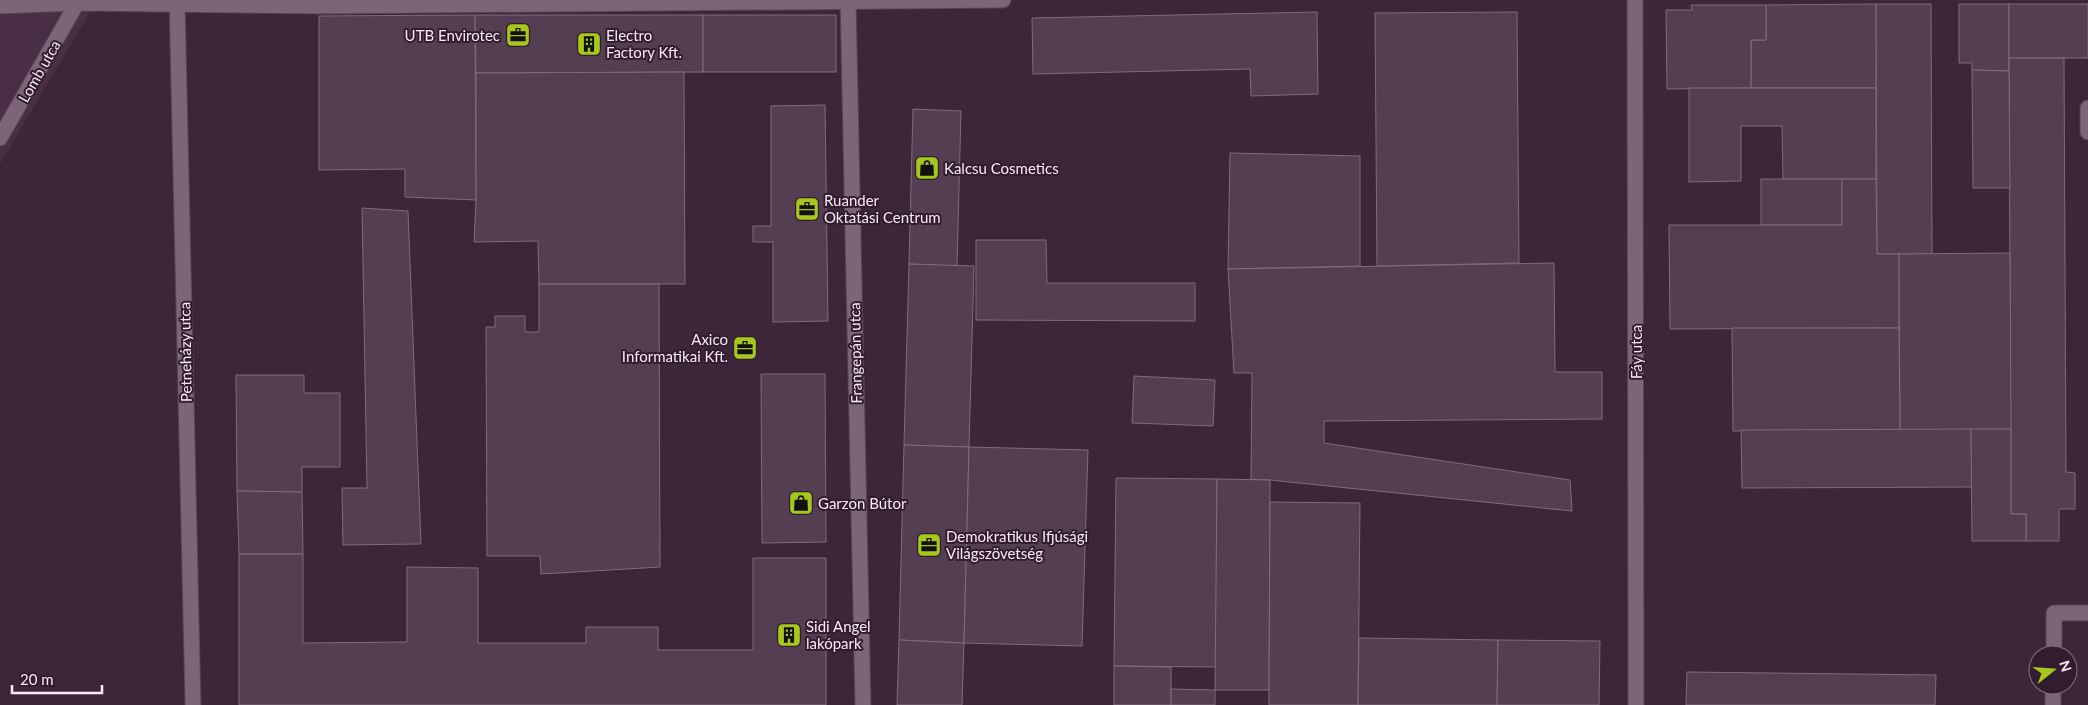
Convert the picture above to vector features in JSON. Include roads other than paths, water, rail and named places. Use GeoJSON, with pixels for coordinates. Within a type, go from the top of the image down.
{"type":"FeatureCollection","features":[{"type":"Feature","properties":{"kind":"street"},"geometry":{"type":"LineString","coordinates":[[0,6],[177,2],[326,6],[1003,0]]}},
{"type":"Feature","properties":{"kind":"street","name":"Fáy utca"},"geometry":{"type":"LineString","coordinates":[[1635,0],[1636,705]]}},
{"type":"Feature","properties":{"kind":"street","name":"Frangepán utca"},"geometry":{"type":"LineString","coordinates":[[848,1],[863,705]]}},
{"type":"Feature","properties":{"kind":"street","name":"Petneházy utca"},"geometry":{"type":"LineString","coordinates":[[177,2],[193,705]]}},
{"type":"Feature","properties":{"kind":"street","name":"Lomb utca"},"geometry":{"type":"LineString","coordinates":[[0,138],[77,3]]}},
{"type":"Feature","properties":{"kind":"street"},"geometry":{"type":"LineString","coordinates":[[2088,108],[2088,132]]}},
{"type":"Feature","properties":{"kind":"street"},"geometry":{"type":"LineString","coordinates":[[2054,645],[2054,613],[2088,613]]}},
{"type":"Feature","properties":{"kind":"place","name":"UTB Envirotec"},"geometry":{"type":"Point","coordinates":[518,35]}},
{"type":"Feature","properties":{"kind":"place","name":"Electro Factory Kft."},"geometry":{"type":"Point","coordinates":[589,44]}},
{"type":"Feature","properties":{"kind":"place","name":"Kalcsu Cosmetics"},"geometry":{"type":"Point","coordinates":[927,168]}},
{"type":"Feature","properties":{"kind":"place","name":"Ruander Oktatási Centrum"},"geometry":{"type":"Point","coordinates":[807,209]}},
{"type":"Feature","properties":{"kind":"place","name":"Axico Informatikai Kft."},"geometry":{"type":"Point","coordinates":[745,348]}},
{"type":"Feature","properties":{"kind":"place","name":"Garzon Bútor"},"geometry":{"type":"Point","coordinates":[801,503]}},
{"type":"Feature","properties":{"kind":"place","name":"Demokratikus Ifjúsági Világszövetség"},"geometry":{"type":"Point","coordinates":[929,545]}},
{"type":"Feature","properties":{"kind":"place","name":"Sidi Angel lakópark"},"geometry":{"type":"Point","coordinates":[789,635]}}]}
